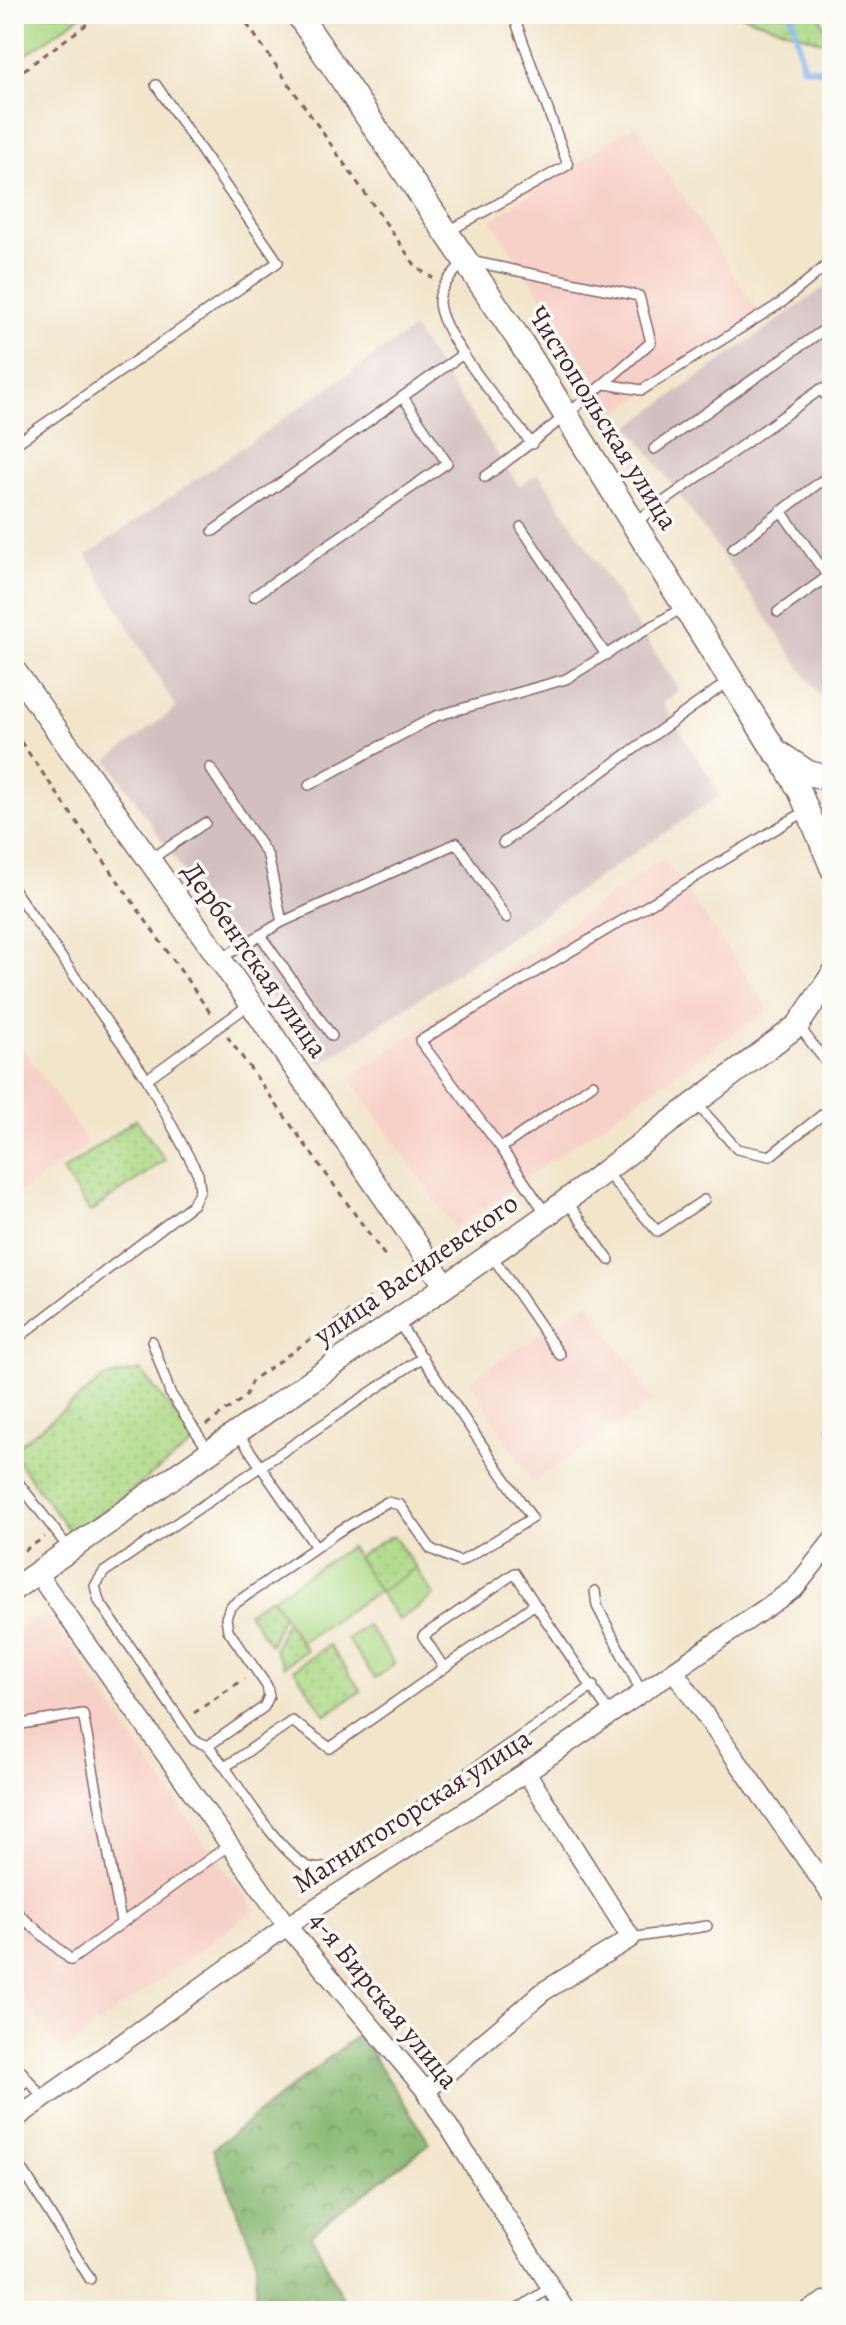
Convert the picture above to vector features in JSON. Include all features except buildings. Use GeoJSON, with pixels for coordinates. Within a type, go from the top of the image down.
{"type":"FeatureCollection","features":[{"type":"Feature","properties":{"kind":"main road","name":"Чистопольская улица"},"geometry":{"type":"LineString","coordinates":[[298,14],[518,338],[775,751]]}},
{"type":"Feature","properties":{"kind":"main road"},"geometry":{"type":"LineString","coordinates":[[775,751],[808,773],[832,779]]}},
{"type":"Feature","properties":{"kind":"street","name":"Дербентская улица"},"geometry":{"type":"LineString","coordinates":[[14,670],[220,959],[445,1285]]}},
{"type":"Feature","properties":{"kind":"street","name":"Чистопольская улица"},"geometry":{"type":"LineString","coordinates":[[775,751],[800,792],[832,869]]}},
{"type":"Feature","properties":{"kind":"street","name":"улица Василевского"},"geometry":{"type":"LineString","coordinates":[[14,1589],[547,1215],[798,1025],[832,975]]}},
{"type":"Feature","properties":{"kind":"street","name":"Магнитогорская улица"},"geometry":{"type":"LineString","coordinates":[[14,2120],[287,1926],[526,1772],[795,1588],[832,1541]]}},
{"type":"Feature","properties":{"kind":"street","name":"4-я Бирская улица"},"geometry":{"type":"LineString","coordinates":[[37,1573],[287,1926],[426,2091],[566,2311]]}},
{"type":"Feature","properties":{"kind":"street"},"geometry":{"type":"LineString","coordinates":[[674,1671],[832,1896]]}},
{"type":"Feature","properties":{"kind":"street"},"geometry":{"type":"LineString","coordinates":[[426,2091],[544,1991],[631,1938],[526,1772]]}},
{"type":"Feature","properties":{"kind":"street"},"geometry":{"type":"LineString","coordinates":[[808,2311],[825,2301]]}},
{"type":"Feature","properties":{"kind":"lane"},"geometry":{"type":"LineString","coordinates":[[446,232],[568,165],[513,14]]}},
{"type":"Feature","properties":{"kind":"lane"},"geometry":{"type":"LineString","coordinates":[[14,445],[278,262],[156,85]]}},
{"type":"Feature","properties":{"kind":"lane"},"geometry":{"type":"LineString","coordinates":[[485,477],[532,444],[567,417],[651,342],[639,296],[465,260],[444,285],[439,299],[442,316],[463,354],[532,444]]}},
{"type":"Feature","properties":{"kind":"lane"},"geometry":{"type":"LineString","coordinates":[[605,384],[642,390],[781,303],[832,261]]}},
{"type":"Feature","properties":{"kind":"lane"},"geometry":{"type":"LineString","coordinates":[[654,449],[832,324]]}},
{"type":"Feature","properties":{"kind":"lane"},"geometry":{"type":"LineString","coordinates":[[213,531],[463,354]]}},
{"type":"Feature","properties":{"kind":"lane"},"geometry":{"type":"LineString","coordinates":[[634,523],[821,389],[832,404]]}},
{"type":"Feature","properties":{"kind":"lane"},"geometry":{"type":"LineString","coordinates":[[254,596],[447,463],[403,397]]}},
{"type":"Feature","properties":{"kind":"lane"},"geometry":{"type":"LineString","coordinates":[[733,548],[828,476]]}},
{"type":"Feature","properties":{"kind":"lane"},"geometry":{"type":"LineString","coordinates":[[778,612],[831,577],[781,511]]}},
{"type":"Feature","properties":{"kind":"lane"},"geometry":{"type":"LineString","coordinates":[[521,527],[606,655]]}},
{"type":"Feature","properties":{"kind":"lane"},"geometry":{"type":"LineString","coordinates":[[309,785],[436,716],[566,679],[685,607]]}},
{"type":"Feature","properties":{"kind":"lane"},"geometry":{"type":"LineString","coordinates":[[503,843],[732,679]]}},
{"type":"Feature","properties":{"kind":"lane"},"geometry":{"type":"LineString","coordinates":[[210,768],[268,856],[282,922]]}},
{"type":"Feature","properties":{"kind":"lane"},"geometry":{"type":"LineString","coordinates":[[547,1215],[420,1041],[807,810]]}},
{"type":"Feature","properties":{"kind":"lane"},"geometry":{"type":"LineString","coordinates":[[148,861],[205,823]]}},
{"type":"Feature","properties":{"kind":"lane"},"geometry":{"type":"LineString","coordinates":[[220,959],[282,922],[457,843],[506,918]]}},
{"type":"Feature","properties":{"kind":"lane"},"geometry":{"type":"LineString","coordinates":[[14,890],[147,1079],[198,1174],[200,1190],[193,1204],[14,1341]]}},
{"type":"Feature","properties":{"kind":"lane"},"geometry":{"type":"LineString","coordinates":[[260,935],[332,1036]]}},
{"type":"Feature","properties":{"kind":"lane"},"geometry":{"type":"LineString","coordinates":[[147,1079],[250,1004]]}},
{"type":"Feature","properties":{"kind":"lane"},"geometry":{"type":"LineString","coordinates":[[798,1025],[832,1070]]}},
{"type":"Feature","properties":{"kind":"lane"},"geometry":{"type":"LineString","coordinates":[[501,1148],[593,1084]]}},
{"type":"Feature","properties":{"kind":"lane"},"geometry":{"type":"LineString","coordinates":[[695,1102],[737,1149],[770,1156],[832,1107]]}},
{"type":"Feature","properties":{"kind":"lane"},"geometry":{"type":"LineString","coordinates":[[605,1171],[657,1231],[704,1200]]}},
{"type":"Feature","properties":{"kind":"lane"},"geometry":{"type":"LineString","coordinates":[[566,1200],[609,1260]]}},
{"type":"Feature","properties":{"kind":"lane"},"geometry":{"type":"LineString","coordinates":[[491,1254],[560,1355]]}},
{"type":"Feature","properties":{"kind":"lane"},"geometry":{"type":"LineString","coordinates":[[208,1746],[264,1707],[269,1696],[267,1686],[228,1630],[226,1618],[230,1607],[387,1502],[400,1505],[431,1549],[460,1562],[532,1518],[396,1319]]}},
{"type":"Feature","properties":{"kind":"lane"},"geometry":{"type":"LineString","coordinates":[[152,1341],[170,1393],[209,1451]]}},
{"type":"Feature","properties":{"kind":"lane"},"geometry":{"type":"LineString","coordinates":[[423,1357],[104,1572],[95,1586],[99,1601],[194,1740],[208,1746],[260,1819],[303,1864],[315,1869],[332,1867],[593,1686]]}},
{"type":"Feature","properties":{"kind":"lane"},"geometry":{"type":"LineString","coordinates":[[237,1432],[316,1547]]}},
{"type":"Feature","properties":{"kind":"lane"},"geometry":{"type":"LineString","coordinates":[[14,1477],[70,1550]]}},
{"type":"Feature","properties":{"kind":"lane"},"geometry":{"type":"LineString","coordinates":[[444,1668],[423,1636],[515,1573],[610,1714]]}},
{"type":"Feature","properties":{"kind":"lane"},"geometry":{"type":"LineString","coordinates":[[595,1591],[597,1606],[642,1693]]}},
{"type":"Feature","properties":{"kind":"lane"},"geometry":{"type":"LineString","coordinates":[[225,1767],[292,1721],[330,1748],[535,1604]]}},
{"type":"Feature","properties":{"kind":"lane"},"geometry":{"type":"LineString","coordinates":[[14,1734],[21,1724],[83,1714],[121,1922]]}},
{"type":"Feature","properties":{"kind":"lane"},"geometry":{"type":"LineString","coordinates":[[14,1910],[71,1960],[229,1845]]}},
{"type":"Feature","properties":{"kind":"lane"},"geometry":{"type":"LineString","coordinates":[[631,1938],[707,1926]]}},
{"type":"Feature","properties":{"kind":"lane"},"geometry":{"type":"LineString","coordinates":[[14,2062],[44,2099]]}},
{"type":"Feature","properties":{"kind":"lane"},"geometry":{"type":"LineString","coordinates":[[14,2090],[28,2080]]}},
{"type":"Feature","properties":{"kind":"lane"},"geometry":{"type":"LineString","coordinates":[[14,2156],[90,2279]]}},
{"type":"Feature","properties":{"kind":"lane"},"geometry":{"type":"LineString","coordinates":[[515,2311],[551,2287]]}},
{"type":"Feature","properties":{"kind":"path"},"geometry":{"type":"LineString","coordinates":[[14,77],[101,14]]}},
{"type":"Feature","properties":{"kind":"path"},"geometry":{"type":"LineString","coordinates":[[240,14],[417,268],[444,285]]}},
{"type":"Feature","properties":{"kind":"path"},"geometry":{"type":"LineString","coordinates":[[14,732],[385,1256]]}},
{"type":"Feature","properties":{"kind":"path"},"geometry":{"type":"LineString","coordinates":[[197,1431],[245,1397],[252,1380],[375,1294]]}},
{"type":"Feature","properties":{"kind":"path"},"geometry":{"type":"LineString","coordinates":[[14,1557],[54,1530]]}},
{"type":"Feature","properties":{"kind":"path"},"geometry":{"type":"LineString","coordinates":[[181,1722],[256,1671]]}},
{"type":"Feature","properties":{"kind":"shaded area"},"geometry":{"type":"Polygon","coordinates":[[[636,125],[762,318],[617,412],[491,220],[636,125]]]}},
{"type":"Feature","properties":{"kind":"shaded area"},"geometry":{"type":"Polygon","coordinates":[[[832,282],[832,714],[630,426],[832,282]]]}},
{"type":"Feature","properties":{"kind":"shaded area"},"geometry":{"type":"Polygon","coordinates":[[[413,329],[519,486],[539,473],[679,690],[663,704],[721,795],[321,1064],[218,923],[108,760],[176,708],[87,555],[413,329]]]}},
{"type":"Feature","properties":{"kind":"shaded area"},"geometry":{"type":"Polygon","coordinates":[[[664,858],[769,1009],[454,1228],[350,1078],[664,858]]]}},
{"type":"Feature","properties":{"kind":"shaded area"},"geometry":{"type":"Polygon","coordinates":[[[14,1036],[89,1144],[14,1196],[14,1036]]]}},
{"type":"Feature","properties":{"kind":"shaded area"},"geometry":{"type":"Polygon","coordinates":[[[588,1302],[654,1401],[532,1483],[470,1380],[588,1302]]]}},
{"type":"Feature","properties":{"kind":"shaded area"},"geometry":{"type":"Polygon","coordinates":[[[46,1611],[213,1855],[256,1909],[62,2051],[14,1986],[14,1633],[46,1611]]]}},
{"type":"Feature","properties":{"kind":"green space"},"geometry":{"type":"Polygon","coordinates":[[[14,14],[83,14],[14,63],[14,14]]]}},
{"type":"Feature","properties":{"kind":"green space"},"geometry":{"type":"Polygon","coordinates":[[[738,14],[819,14],[832,45],[738,14]]]}},
{"type":"Feature","properties":{"kind":"green space"},"geometry":{"type":"Polygon","coordinates":[[[136,1119],[165,1160],[90,1212],[62,1171],[136,1119]]]}},
{"type":"Feature","properties":{"kind":"green space"},"geometry":{"type":"Polygon","coordinates":[[[140,1370],[196,1441],[72,1535],[14,1456],[14,1449],[104,1378],[140,1370]]]}},
{"type":"Feature","properties":{"kind":"green space"},"geometry":{"type":"Polygon","coordinates":[[[394,1537],[416,1568],[379,1592],[357,1557],[394,1537]]]}},
{"type":"Feature","properties":{"kind":"green space"},"geometry":{"type":"Polygon","coordinates":[[[350,1547],[379,1591],[300,1642],[272,1598],[350,1547]]]}},
{"type":"Feature","properties":{"kind":"green space"},"geometry":{"type":"Polygon","coordinates":[[[416,1568],[434,1596],[399,1620],[379,1592],[416,1568]]]}},
{"type":"Feature","properties":{"kind":"green space"},"geometry":{"type":"Polygon","coordinates":[[[270,1597],[283,1615],[270,1645],[248,1612],[270,1597]]]}},
{"type":"Feature","properties":{"kind":"green space"},"geometry":{"type":"Polygon","coordinates":[[[286,1621],[306,1650],[284,1666],[274,1650],[286,1621]]]}},
{"type":"Feature","properties":{"kind":"green space"},"geometry":{"type":"Polygon","coordinates":[[[367,1625],[395,1664],[375,1678],[347,1639],[367,1625]]]}},
{"type":"Feature","properties":{"kind":"green space"},"geometry":{"type":"Polygon","coordinates":[[[329,1645],[361,1691],[326,1715],[294,1669],[329,1645]]]}},
{"type":"Feature","properties":{"kind":"green space"},"geometry":{"type":"Polygon","coordinates":[[[359,2034],[430,2143],[311,2234],[349,2311],[256,2311],[256,2258],[213,2149],[359,2034]]]}},
{"type":"Feature","properties":{"kind":"waterway"},"geometry":{"type":"LineString","coordinates":[[789,14],[793,17],[803,67],[832,72]]}}]}
